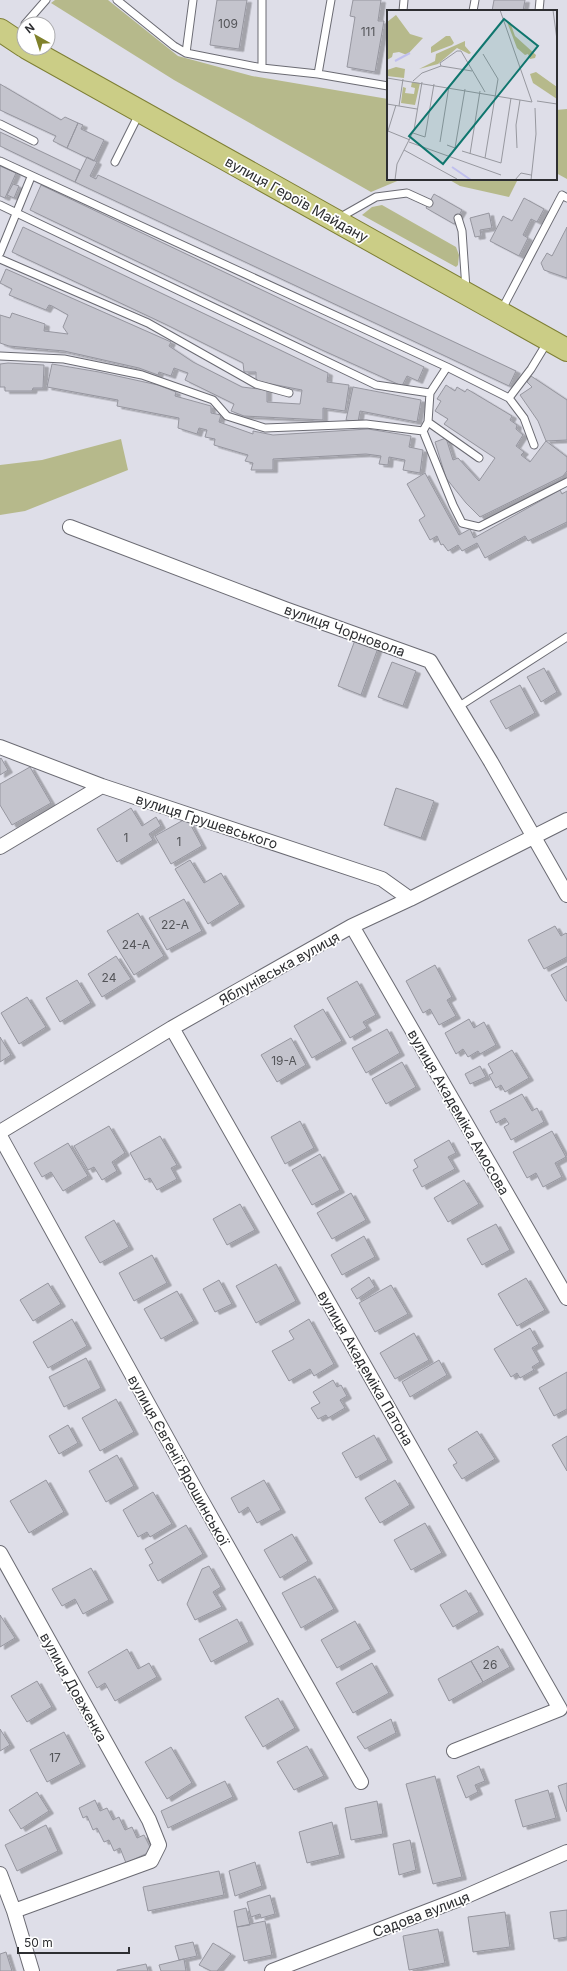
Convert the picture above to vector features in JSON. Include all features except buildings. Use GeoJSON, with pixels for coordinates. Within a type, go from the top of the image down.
{"type":"FeatureCollection","features":[{"type":"Feature","properties":{"kind":"main road","name":"вулиця Героїв Майдану"},"geometry":{"type":"LineString","coordinates":[[52,56],[140,112],[558,345]]}},
{"type":"Feature","properties":{"kind":"street","name":"вулиця Чорновола"},"geometry":{"type":"LineString","coordinates":[[70,527],[285,609],[430,661],[491,762],[567,895]]}},
{"type":"Feature","properties":{"kind":"street","name":"вулиця Грушевського"},"geometry":{"type":"LineString","coordinates":[[0,747],[102,786],[382,879],[410,899]]}},
{"type":"Feature","properties":{"kind":"street"},"geometry":{"type":"LineString","coordinates":[[0,847],[102,786]]}},
{"type":"Feature","properties":{"kind":"street","name":"Яблунівська вулиця"},"geometry":{"type":"LineString","coordinates":[[0,1132],[172,1028],[352,926],[410,899],[567,820]]}},
{"type":"Feature","properties":{"kind":"street","name":"вулиця Академіка Амосова"},"geometry":{"type":"LineString","coordinates":[[352,926],[567,1298]]}},
{"type":"Feature","properties":{"kind":"street","name":"вулиця Академіка Патона"},"geometry":{"type":"LineString","coordinates":[[172,1028],[560,1709],[454,1751]]}},
{"type":"Feature","properties":{"kind":"street","name":"вулиця Євгенії Ярошинської"},"geometry":{"type":"LineString","coordinates":[[0,1136],[361,1782]]}},
{"type":"Feature","properties":{"kind":"street","name":"вулиця Довженка"},"geometry":{"type":"LineString","coordinates":[[0,1553],[149,1820],[159,1845],[151,1861],[14,1911]]}},
{"type":"Feature","properties":{"kind":"street","name":"Садова вулиця"},"geometry":{"type":"LineString","coordinates":[[272,1971],[462,1898],[567,1852]]}},
{"type":"Feature","properties":{"kind":"street"},"geometry":{"type":"LineString","coordinates":[[0,1874],[14,1911],[32,1971]]}},
{"type":"Feature","properties":{"kind":"lane"},"geometry":{"type":"LineString","coordinates":[[34,16],[46,0]]}},
{"type":"Feature","properties":{"kind":"lane"},"geometry":{"type":"LineString","coordinates":[[116,0],[174,46],[186,53],[262,68],[318,74],[387,86]]}},
{"type":"Feature","properties":{"kind":"lane"},"geometry":{"type":"LineString","coordinates":[[186,53],[193,0]]}},
{"type":"Feature","properties":{"kind":"lane"},"geometry":{"type":"LineString","coordinates":[[262,0],[262,68]]}},
{"type":"Feature","properties":{"kind":"lane"},"geometry":{"type":"LineString","coordinates":[[318,74],[331,0]]}},
{"type":"Feature","properties":{"kind":"lane"},"geometry":{"type":"LineString","coordinates":[[403,10],[404,0]]}},
{"type":"Feature","properties":{"kind":"lane"},"geometry":{"type":"LineString","coordinates":[[473,10],[475,0]]}},
{"type":"Feature","properties":{"kind":"lane"},"geometry":{"type":"LineString","coordinates":[[539,10],[540,0]]}},
{"type":"Feature","properties":{"kind":"lane"},"geometry":{"type":"LineString","coordinates":[[115,162],[140,112]]}},
{"type":"Feature","properties":{"kind":"lane"},"geometry":{"type":"LineString","coordinates":[[0,124],[34,141]]}},
{"type":"Feature","properties":{"kind":"lane"},"geometry":{"type":"LineString","coordinates":[[0,161],[31,177],[447,367],[509,398],[524,418],[534,445]]}},
{"type":"Feature","properties":{"kind":"lane"},"geometry":{"type":"LineString","coordinates":[[0,253],[2,244],[31,177]]}},
{"type":"Feature","properties":{"kind":"lane"},"geometry":{"type":"LineString","coordinates":[[335,220],[376,197],[408,193],[429,203]]}},
{"type":"Feature","properties":{"kind":"lane"},"geometry":{"type":"LineString","coordinates":[[500,313],[562,195],[567,198]]}},
{"type":"Feature","properties":{"kind":"lane"},"geometry":{"type":"LineString","coordinates":[[0,205],[376,384],[430,393]]}},
{"type":"Feature","properties":{"kind":"lane"},"geometry":{"type":"LineString","coordinates":[[458,218],[462,231],[466,293]]}},
{"type":"Feature","properties":{"kind":"lane"},"geometry":{"type":"LineString","coordinates":[[0,259],[148,323],[256,384],[289,393]]}},
{"type":"Feature","properties":{"kind":"lane"},"geometry":{"type":"LineString","coordinates":[[509,398],[531,369],[558,345]]}},
{"type":"Feature","properties":{"kind":"lane"},"geometry":{"type":"LineString","coordinates":[[0,356],[64,358],[142,375],[213,400],[227,416],[265,428],[366,424],[423,431]]}},
{"type":"Feature","properties":{"kind":"lane"},"geometry":{"type":"LineString","coordinates":[[423,431],[428,422],[430,393],[447,367]]}},
{"type":"Feature","properties":{"kind":"lane"},"geometry":{"type":"LineString","coordinates":[[428,422],[479,458]]}},
{"type":"Feature","properties":{"kind":"lane"},"geometry":{"type":"LineString","coordinates":[[423,431],[453,505],[462,523],[479,527],[567,482]]}},
{"type":"Feature","properties":{"kind":"lane"},"geometry":{"type":"LineString","coordinates":[[458,707],[567,636]]}},
{"type":"Feature","properties":{"kind":"green space"},"geometry":{"type":"Polygon","coordinates":[[[55,0],[108,0],[178,56],[252,76],[387,99],[387,180],[400,180],[371,192],[174,80],[51,3],[55,0]]]}},
{"type":"Feature","properties":{"kind":"green space"},"geometry":{"type":"Polygon","coordinates":[[[567,109],[567,179],[557,174],[557,110],[567,109]]]}},
{"type":"Feature","properties":{"kind":"green space"},"geometry":{"type":"Polygon","coordinates":[[[450,180],[518,180],[509,197],[460,186],[450,180]]]}},
{"type":"Feature","properties":{"kind":"green space"},"geometry":{"type":"Polygon","coordinates":[[[382,205],[456,247],[459,255],[458,265],[456,267],[362,215],[372,207],[382,205]]]}},
{"type":"Feature","properties":{"kind":"green space"},"geometry":{"type":"Polygon","coordinates":[[[121,439],[128,470],[25,511],[0,515],[0,465],[42,460],[121,439]]]}}]}
